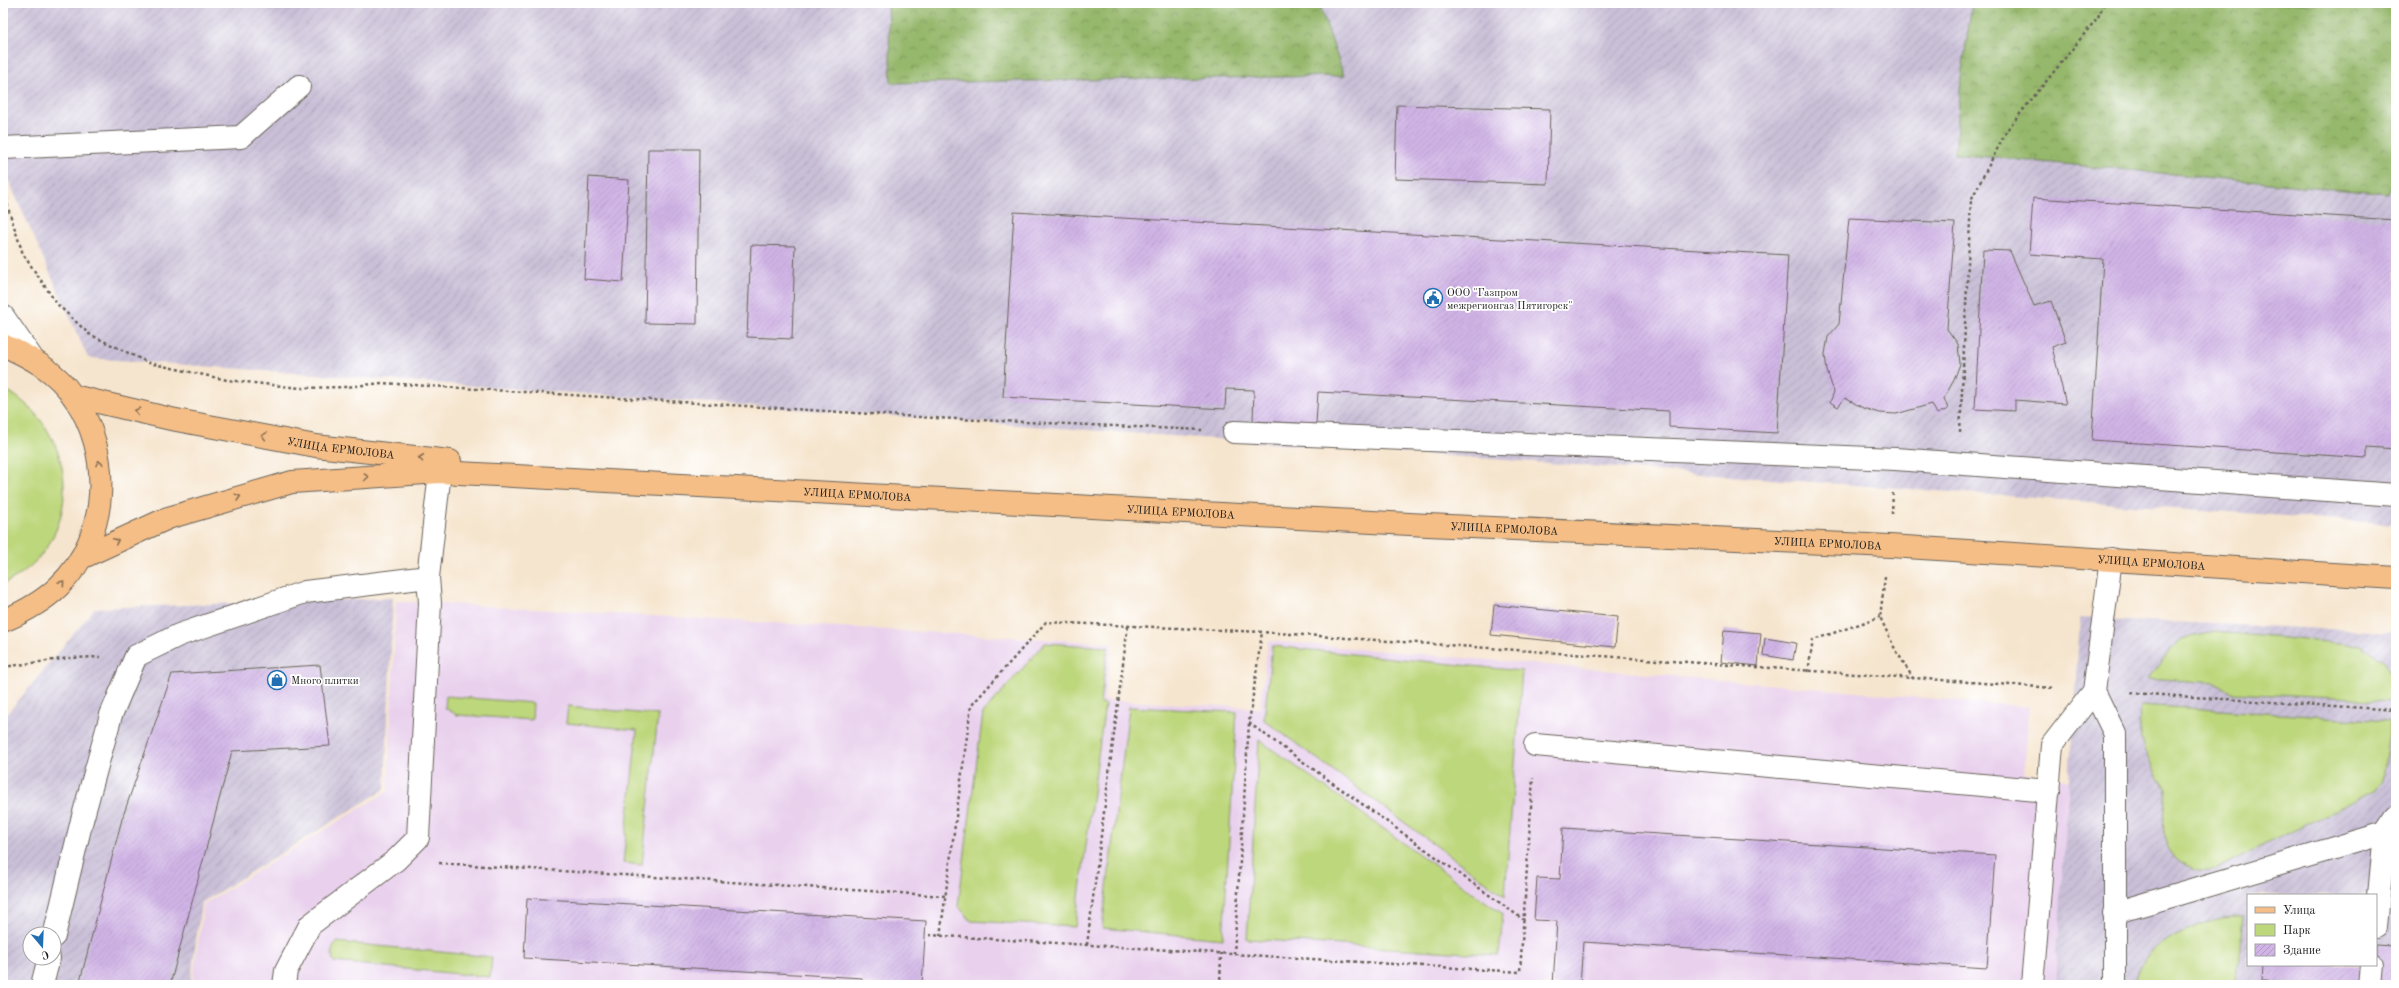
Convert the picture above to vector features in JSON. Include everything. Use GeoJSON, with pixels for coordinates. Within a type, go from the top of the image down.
{"type":"FeatureCollection","features":[{"type":"Feature","properties":{"kind":"main road","name":"УЛИЦА ЕРМОЛОВА"},"geometry":{"type":"LineString","coordinates":[[3,345],[32,358],[54,375],[73,396],[94,434],[102,476],[97,519],[81,558],[60,586],[32,608],[3,621]]}},
{"type":"Feature","properties":{"kind":"main road","name":"УЛИЦА ЕРМОЛОВА"},"geometry":{"type":"LineString","coordinates":[[73,396],[171,419],[316,446],[612,480]]}},
{"type":"Feature","properties":{"kind":"main road","name":"УЛИЦА ЕРМОЛОВА"},"geometry":{"type":"LineString","coordinates":[[81,558],[168,518],[292,482],[440,472],[612,480],[1428,525],[1874,545],[2396,578]]}},
{"type":"Feature","properties":{"kind":"street"},"geometry":{"type":"LineString","coordinates":[[3,148],[241,137],[300,86]]}},
{"type":"Feature","properties":{"kind":"street"},"geometry":{"type":"LineString","coordinates":[[3,316],[32,358]]}},
{"type":"Feature","properties":{"kind":"street"},"geometry":{"type":"LineString","coordinates":[[1234,432],[1895,459],[2396,495]]}},
{"type":"Feature","properties":{"kind":"street"},"geometry":{"type":"LineString","coordinates":[[284,985],[286,971],[310,925],[396,860],[418,838],[430,604],[428,577],[440,472]]}},
{"type":"Feature","properties":{"kind":"street"},"geometry":{"type":"LineString","coordinates":[[2032,985],[2052,745],[2094,691],[2111,559]]}},
{"type":"Feature","properties":{"kind":"street"},"geometry":{"type":"LineString","coordinates":[[56,926],[82,820],[111,715],[136,656],[179,635],[305,592],[428,577]]}},
{"type":"Feature","properties":{"kind":"street"},"geometry":{"type":"LineString","coordinates":[[2094,691],[2115,734],[2115,985]]}},
{"type":"Feature","properties":{"kind":"street"},"geometry":{"type":"LineString","coordinates":[[1535,745],[2049,791]]}},
{"type":"Feature","properties":{"kind":"street"},"geometry":{"type":"LineString","coordinates":[[2114,913],[2391,825],[2377,919]]}},
{"type":"Feature","properties":{"kind":"street"},"geometry":{"type":"LineString","coordinates":[[42,985],[47,966]]}},
{"type":"Feature","properties":{"kind":"street"},"geometry":{"type":"LineString","coordinates":[[2370,985],[2372,966]]}},
{"type":"Feature","properties":{"kind":"path"},"geometry":{"type":"LineString","coordinates":[[1958,464],[1971,200],[2008,130],[2098,17],[2104,3]]}},
{"type":"Feature","properties":{"kind":"path"},"geometry":{"type":"LineString","coordinates":[[4,174],[8,208],[23,254],[57,304],[89,334],[149,363],[227,380],[300,388],[346,388],[382,383],[935,418],[1234,432]]}},
{"type":"Feature","properties":{"kind":"path"},"geometry":{"type":"LineString","coordinates":[[1808,672],[1813,640],[1880,618]]}},
{"type":"Feature","properties":{"kind":"path"},"geometry":{"type":"LineString","coordinates":[[940,936],[971,706],[1046,622],[1262,632],[1808,672],[2396,710]]}},
{"type":"Feature","properties":{"kind":"path"},"geometry":{"type":"LineString","coordinates":[[1087,945],[1128,625]]}},
{"type":"Feature","properties":{"kind":"path"},"geometry":{"type":"LineString","coordinates":[[1234,954],[1249,723],[1262,632]]}},
{"type":"Feature","properties":{"kind":"path"},"geometry":{"type":"LineString","coordinates":[[3,667],[69,658],[136,656]]}},
{"type":"Feature","properties":{"kind":"path"},"geometry":{"type":"LineString","coordinates":[[1249,723],[1524,920]]}},
{"type":"Feature","properties":{"kind":"path"},"geometry":{"type":"LineString","coordinates":[[929,934],[940,936],[1520,972],[1535,745]]}},
{"type":"Feature","properties":{"kind":"path"},"geometry":{"type":"LineString","coordinates":[[396,860],[945,896]]}},
{"type":"Feature","properties":{"kind":"path"},"geometry":{"type":"LineString","coordinates":[[1220,985],[1221,953]]}},
{"type":"Feature","properties":{"kind":"shaded area"},"geometry":{"type":"Polygon","coordinates":[[[3,3],[888,3],[892,83],[1343,76],[1319,3],[1972,3],[1961,78],[1955,153],[2388,194],[2396,174],[2396,524],[88,358],[3,168],[3,3]]]}},
{"type":"Feature","properties":{"kind":"shaded area"},"geometry":{"type":"Polygon","coordinates":[[[393,598],[385,789],[201,903],[190,985],[3,985],[3,719],[95,608],[393,598]]]}},
{"type":"Feature","properties":{"kind":"shaded area"},"geometry":{"type":"Polygon","coordinates":[[[396,601],[1112,643],[1104,700],[1260,708],[1268,641],[2029,707],[2024,773],[2071,781],[2056,985],[192,985],[204,904],[388,791],[396,601]]]}},
{"type":"Feature","properties":{"kind":"shaded area"},"geometry":{"type":"Polygon","coordinates":[[[2080,618],[2396,632],[2396,985],[2055,985],[2080,618]]]}},
{"type":"Feature","properties":{"kind":"green space"},"geometry":{"type":"Polygon","coordinates":[[[888,3],[1319,3],[1344,76],[891,83],[888,3]]]}},
{"type":"Feature","properties":{"kind":"green space"},"geometry":{"type":"Polygon","coordinates":[[[1972,3],[2396,3],[2396,174],[2388,194],[1955,154],[1961,78],[1972,3]]]}},
{"type":"Feature","properties":{"kind":"green space"},"geometry":{"type":"Polygon","coordinates":[[[3,388],[29,407],[48,431],[60,459],[64,488],[61,516],[50,543],[30,566],[3,584],[3,388]]]}},
{"type":"Feature","properties":{"kind":"green space"},"geometry":{"type":"Polygon","coordinates":[[[2215,632],[2361,645],[2384,662],[2396,686],[2394,701],[2232,693],[2216,683],[2148,678],[2180,639],[2215,632]]]}},
{"type":"Feature","properties":{"kind":"green space"},"geometry":{"type":"Polygon","coordinates":[[[1045,643],[1108,647],[1100,703],[1105,704],[1075,927],[971,921],[958,906],[983,713],[1045,643]]]}},
{"type":"Feature","properties":{"kind":"green space"},"geometry":{"type":"Polygon","coordinates":[[[1272,646],[1522,671],[1505,896],[1264,720],[1272,646]]]}},
{"type":"Feature","properties":{"kind":"green space"},"geometry":{"type":"Polygon","coordinates":[[[446,696],[533,703],[532,720],[457,715],[445,708],[446,696]]]}},
{"type":"Feature","properties":{"kind":"green space"},"geometry":{"type":"Polygon","coordinates":[[[2140,705],[2390,721],[2383,780],[2374,791],[2216,869],[2204,870],[2193,868],[2176,858],[2169,850],[2165,841],[2164,821],[2167,789],[2154,770],[2145,750],[2140,728],[2140,705]]]}},
{"type":"Feature","properties":{"kind":"green space"},"geometry":{"type":"Polygon","coordinates":[[[568,706],[658,715],[642,865],[623,863],[637,730],[566,723],[568,706]]]}},
{"type":"Feature","properties":{"kind":"green space"},"geometry":{"type":"Polygon","coordinates":[[[1129,707],[1237,712],[1223,939],[1102,928],[1129,707]]]}},
{"type":"Feature","properties":{"kind":"green space"},"geometry":{"type":"Polygon","coordinates":[[[1259,740],[1503,914],[1499,955],[1247,939],[1259,740]]]}},
{"type":"Feature","properties":{"kind":"green space"},"geometry":{"type":"Polygon","coordinates":[[[2243,917],[2236,985],[2135,985],[2138,972],[2145,960],[2166,941],[2193,927],[2218,919],[2243,917]]]}},
{"type":"Feature","properties":{"kind":"green space"},"geometry":{"type":"Polygon","coordinates":[[[336,942],[492,957],[490,977],[334,962],[332,952],[336,942]]]}},
{"type":"Feature","properties":{"kind":"building"},"geometry":{"type":"Polygon","coordinates":[[[1397,105],[1550,109],[1548,184],[1395,179],[1397,105]]]}},
{"type":"Feature","properties":{"kind":"building"},"geometry":{"type":"Polygon","coordinates":[[[648,149],[699,149],[697,324],[645,323],[648,149]]]}},
{"type":"Feature","properties":{"kind":"building"},"geometry":{"type":"Polygon","coordinates":[[[589,177],[629,180],[623,282],[584,279],[589,177]]]}},
{"type":"Feature","properties":{"kind":"building"},"geometry":{"type":"Polygon","coordinates":[[[2033,198],[2396,220],[2396,449],[2367,447],[2367,458],[2092,440],[2103,259],[2029,254],[2033,198]]]}},
{"type":"Feature","properties":{"kind":"building"},"geometry":{"type":"Polygon","coordinates":[[[1014,212],[1788,255],[1777,433],[1669,427],[1669,411],[1318,392],[1316,424],[1253,421],[1254,390],[1226,389],[1225,409],[1003,397],[1014,212]]]}},
{"type":"Feature","properties":{"kind":"building"},"geometry":{"type":"Polygon","coordinates":[[[1849,218],[1955,223],[1947,329],[1958,344],[1960,364],[1954,380],[1944,398],[1948,409],[1937,414],[1932,404],[1896,414],[1879,413],[1863,408],[1845,398],[1838,407],[1830,402],[1834,392],[1827,371],[1825,354],[1828,337],[1839,324],[1849,218]]]}},
{"type":"Feature","properties":{"kind":"building"},"geometry":{"type":"Polygon","coordinates":[[[751,245],[795,246],[792,339],[747,337],[751,245]]]}},
{"type":"Feature","properties":{"kind":"building"},"geometry":{"type":"Polygon","coordinates":[[[1983,250],[2010,251],[2034,306],[2051,301],[2066,342],[2052,347],[2066,404],[2015,400],[2015,411],[1975,409],[1983,250]]]}},
{"type":"Feature","properties":{"kind":"building"},"geometry":{"type":"Polygon","coordinates":[[[1494,605],[1618,617],[1615,647],[1491,635],[1494,605]]]}},
{"type":"Feature","properties":{"kind":"building"},"geometry":{"type":"Polygon","coordinates":[[[1724,630],[1761,633],[1758,666],[1721,662],[1724,630]]]}},
{"type":"Feature","properties":{"kind":"building"},"geometry":{"type":"Polygon","coordinates":[[[1765,638],[1796,643],[1793,660],[1763,655],[1765,638]]]}},
{"type":"Feature","properties":{"kind":"building"},"geometry":{"type":"Polygon","coordinates":[[[320,665],[330,746],[232,751],[170,985],[79,985],[122,819],[172,674],[320,665]]]}},
{"type":"Feature","properties":{"kind":"building"},"geometry":{"type":"Polygon","coordinates":[[[1563,828],[1995,855],[1987,968],[1583,942],[1580,985],[1553,985],[1557,921],[1534,920],[1537,878],[1560,879],[1563,828]]]}},
{"type":"Feature","properties":{"kind":"building"},"geometry":{"type":"Polygon","coordinates":[[[527,898],[926,921],[922,985],[862,985],[862,978],[524,958],[527,898]]]}},
{"type":"Feature","properties":{"kind":"building"},"geometry":{"type":"Polygon","coordinates":[[[2377,944],[2396,945],[2396,985],[2261,981],[2262,966],[2377,966],[2377,944]]]}},
{"type":"Feature","properties":{"kind":"place","name":"ООО \"Газпром межрегионгаз Пятигорск\""},"geometry":{"type":"Point","coordinates":[1433,298]}},
{"type":"Feature","properties":{"kind":"place","name":"Много плитки"},"geometry":{"type":"Point","coordinates":[277,680]}}]}
